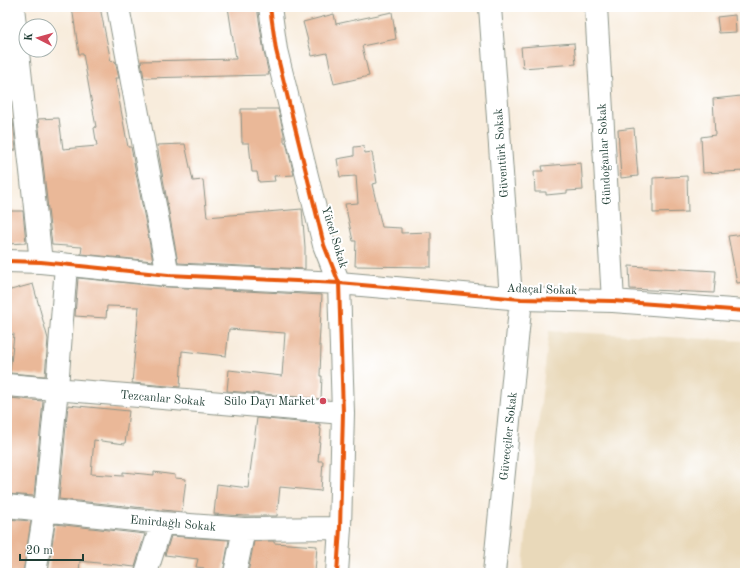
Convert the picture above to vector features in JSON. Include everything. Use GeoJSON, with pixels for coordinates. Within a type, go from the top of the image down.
{"type":"FeatureCollection","features":[{"type":"Feature","properties":{"kind":"street"},"geometry":{"type":"LineString","coordinates":[[13,7],[41,262]]}},
{"type":"Feature","properties":{"kind":"street"},"geometry":{"type":"LineString","coordinates":[[118,7],[168,275]]}},
{"type":"Feature","properties":{"kind":"street","name":"Yücel Sokak"},"geometry":{"type":"LineString","coordinates":[[270,7],[276,50],[305,169],[324,245],[339,283],[343,413],[340,528],[336,573]]}},
{"type":"Feature","properties":{"kind":"street","name":"Güventürk Sokak"},"geometry":{"type":"LineString","coordinates":[[490,7],[516,299]]}},
{"type":"Feature","properties":{"kind":"street","name":"Gündoğanlar Sokak"},"geometry":{"type":"LineString","coordinates":[[596,7],[612,301]]}},
{"type":"Feature","properties":{"kind":"street","name":"Adaçal Sokak"},"geometry":{"type":"LineString","coordinates":[[7,261],[41,262],[168,275],[339,283],[516,299],[612,301],[745,311]]}},
{"type":"Feature","properties":{"kind":"street"},"geometry":{"type":"LineString","coordinates":[[34,573],[45,510],[57,388],[66,265]]}},
{"type":"Feature","properties":{"kind":"street","name":"Güvecçiler Sokak"},"geometry":{"type":"LineString","coordinates":[[494,573],[516,299]]}},
{"type":"Feature","properties":{"kind":"street","name":"Tezcanlar Sokak"},"geometry":{"type":"LineString","coordinates":[[7,385],[343,413]]}},
{"type":"Feature","properties":{"kind":"street","name":"Emirdağlı Sokak"},"geometry":{"type":"LineString","coordinates":[[7,506],[162,523],[244,529],[340,528]]}},
{"type":"Feature","properties":{"kind":"street"},"geometry":{"type":"LineString","coordinates":[[146,573],[162,523]]}},
{"type":"Feature","properties":{"kind":"street"},"geometry":{"type":"LineString","coordinates":[[235,573],[244,529]]}},
{"type":"Feature","properties":{"kind":"shaded area"},"geometry":{"type":"Polygon","coordinates":[[[549,331],[745,341],[745,549],[743,573],[522,573],[549,331]]]}},
{"type":"Feature","properties":{"kind":"building"},"geometry":{"type":"Polygon","coordinates":[[[72,7],[100,7],[111,62],[115,61],[119,78],[115,78],[128,147],[131,147],[153,261],[81,254],[82,247],[52,245],[38,119],[59,118],[63,149],[97,146],[94,128],[96,127],[83,54],[79,54],[72,7]]]}},
{"type":"Feature","properties":{"kind":"building"},"geometry":{"type":"Polygon","coordinates":[[[228,7],[257,7],[269,75],[144,78],[141,61],[236,59],[228,7]]]}},
{"type":"Feature","properties":{"kind":"building"},"geometry":{"type":"Polygon","coordinates":[[[392,12],[396,39],[362,46],[369,76],[334,84],[327,53],[312,56],[303,22],[334,14],[336,24],[392,12]]]}},
{"type":"Feature","properties":{"kind":"building"},"geometry":{"type":"Polygon","coordinates":[[[735,15],[736,32],[719,33],[717,17],[735,15]]]}},
{"type":"Feature","properties":{"kind":"building"},"geometry":{"type":"Polygon","coordinates":[[[574,43],[576,64],[523,68],[521,47],[574,43]]]}},
{"type":"Feature","properties":{"kind":"building"},"geometry":{"type":"Polygon","coordinates":[[[741,96],[745,144],[745,171],[703,173],[701,137],[715,135],[713,99],[741,96]]]}},
{"type":"Feature","properties":{"kind":"building"},"geometry":{"type":"Polygon","coordinates":[[[241,109],[278,109],[284,134],[284,142],[286,142],[294,175],[274,176],[275,181],[259,182],[257,172],[252,172],[249,143],[242,143],[241,109]]]}},
{"type":"Feature","properties":{"kind":"building"},"geometry":{"type":"Polygon","coordinates":[[[13,120],[16,150],[7,151],[7,121],[13,120]]]}},
{"type":"Feature","properties":{"kind":"building"},"geometry":{"type":"Polygon","coordinates":[[[634,128],[638,176],[621,178],[618,130],[634,128]]]}},
{"type":"Feature","properties":{"kind":"building"},"geometry":{"type":"Polygon","coordinates":[[[185,144],[193,181],[203,180],[207,217],[302,209],[305,269],[178,263],[157,145],[185,144]]]}},
{"type":"Feature","properties":{"kind":"building"},"geometry":{"type":"Polygon","coordinates":[[[364,146],[365,153],[372,152],[377,183],[372,184],[382,227],[401,228],[401,233],[431,232],[431,267],[355,266],[356,241],[353,241],[345,204],[358,203],[356,176],[340,177],[337,159],[354,156],[354,147],[364,146]]]}},
{"type":"Feature","properties":{"kind":"building"},"geometry":{"type":"Polygon","coordinates":[[[581,163],[583,190],[546,195],[546,192],[535,192],[534,171],[543,171],[542,166],[581,163]]]}},
{"type":"Feature","properties":{"kind":"building"},"geometry":{"type":"Polygon","coordinates":[[[687,176],[688,212],[653,213],[653,178],[687,176]]]}},
{"type":"Feature","properties":{"kind":"building"},"geometry":{"type":"Polygon","coordinates":[[[7,211],[23,211],[26,243],[7,244],[7,211]]]}},
{"type":"Feature","properties":{"kind":"building"},"geometry":{"type":"Polygon","coordinates":[[[745,234],[745,282],[737,283],[728,236],[745,234]]]}},
{"type":"Feature","properties":{"kind":"building"},"geometry":{"type":"Polygon","coordinates":[[[629,266],[716,271],[714,293],[630,289],[629,266]]]}},
{"type":"Feature","properties":{"kind":"building"},"geometry":{"type":"Polygon","coordinates":[[[78,278],[167,287],[322,295],[319,346],[321,346],[321,399],[227,391],[229,370],[282,376],[285,333],[229,329],[226,356],[182,351],[180,387],[132,383],[139,307],[107,306],[106,318],[75,316],[78,278]]]}},
{"type":"Feature","properties":{"kind":"building"},"geometry":{"type":"Polygon","coordinates":[[[33,284],[48,339],[45,376],[10,373],[14,334],[7,335],[7,291],[33,284]]]}},
{"type":"Feature","properties":{"kind":"building"},"geometry":{"type":"Polygon","coordinates":[[[9,398],[43,401],[34,496],[7,494],[7,424],[9,398]]]}},
{"type":"Feature","properties":{"kind":"building"},"geometry":{"type":"Polygon","coordinates":[[[68,405],[129,411],[125,444],[94,440],[91,474],[123,476],[123,472],[154,475],[154,472],[175,475],[175,478],[186,479],[182,512],[59,499],[68,405]]]}},
{"type":"Feature","properties":{"kind":"building"},"geometry":{"type":"Polygon","coordinates":[[[257,418],[320,424],[321,429],[318,461],[323,461],[321,491],[280,487],[277,516],[214,514],[217,484],[248,488],[257,418]]]}},
{"type":"Feature","properties":{"kind":"building"},"geometry":{"type":"Polygon","coordinates":[[[7,519],[31,521],[23,573],[7,573],[7,519]]]}},
{"type":"Feature","properties":{"kind":"building"},"geometry":{"type":"Polygon","coordinates":[[[55,524],[145,534],[135,567],[80,561],[79,573],[48,573],[55,524]]]}},
{"type":"Feature","properties":{"kind":"building"},"geometry":{"type":"Polygon","coordinates":[[[171,536],[229,540],[223,573],[203,573],[204,568],[196,567],[198,559],[165,555],[171,536]]]}},
{"type":"Feature","properties":{"kind":"building"},"geometry":{"type":"Polygon","coordinates":[[[254,541],[274,541],[274,543],[317,546],[315,573],[248,573],[254,541]]]}},
{"type":"Feature","properties":{"kind":"cycle path"},"geometry":{"type":"LineString","coordinates":[[270,7],[276,50],[324,245],[339,283],[343,413],[340,528],[337,573]]}},
{"type":"Feature","properties":{"kind":"cycle path"},"geometry":{"type":"LineString","coordinates":[[7,261],[41,262],[168,275],[339,283],[521,299],[613,301],[745,311]]}},
{"type":"Feature","properties":{"kind":"place","name":"Sülo Dayı Market"},"geometry":{"type":"Point","coordinates":[323,401]}}]}
